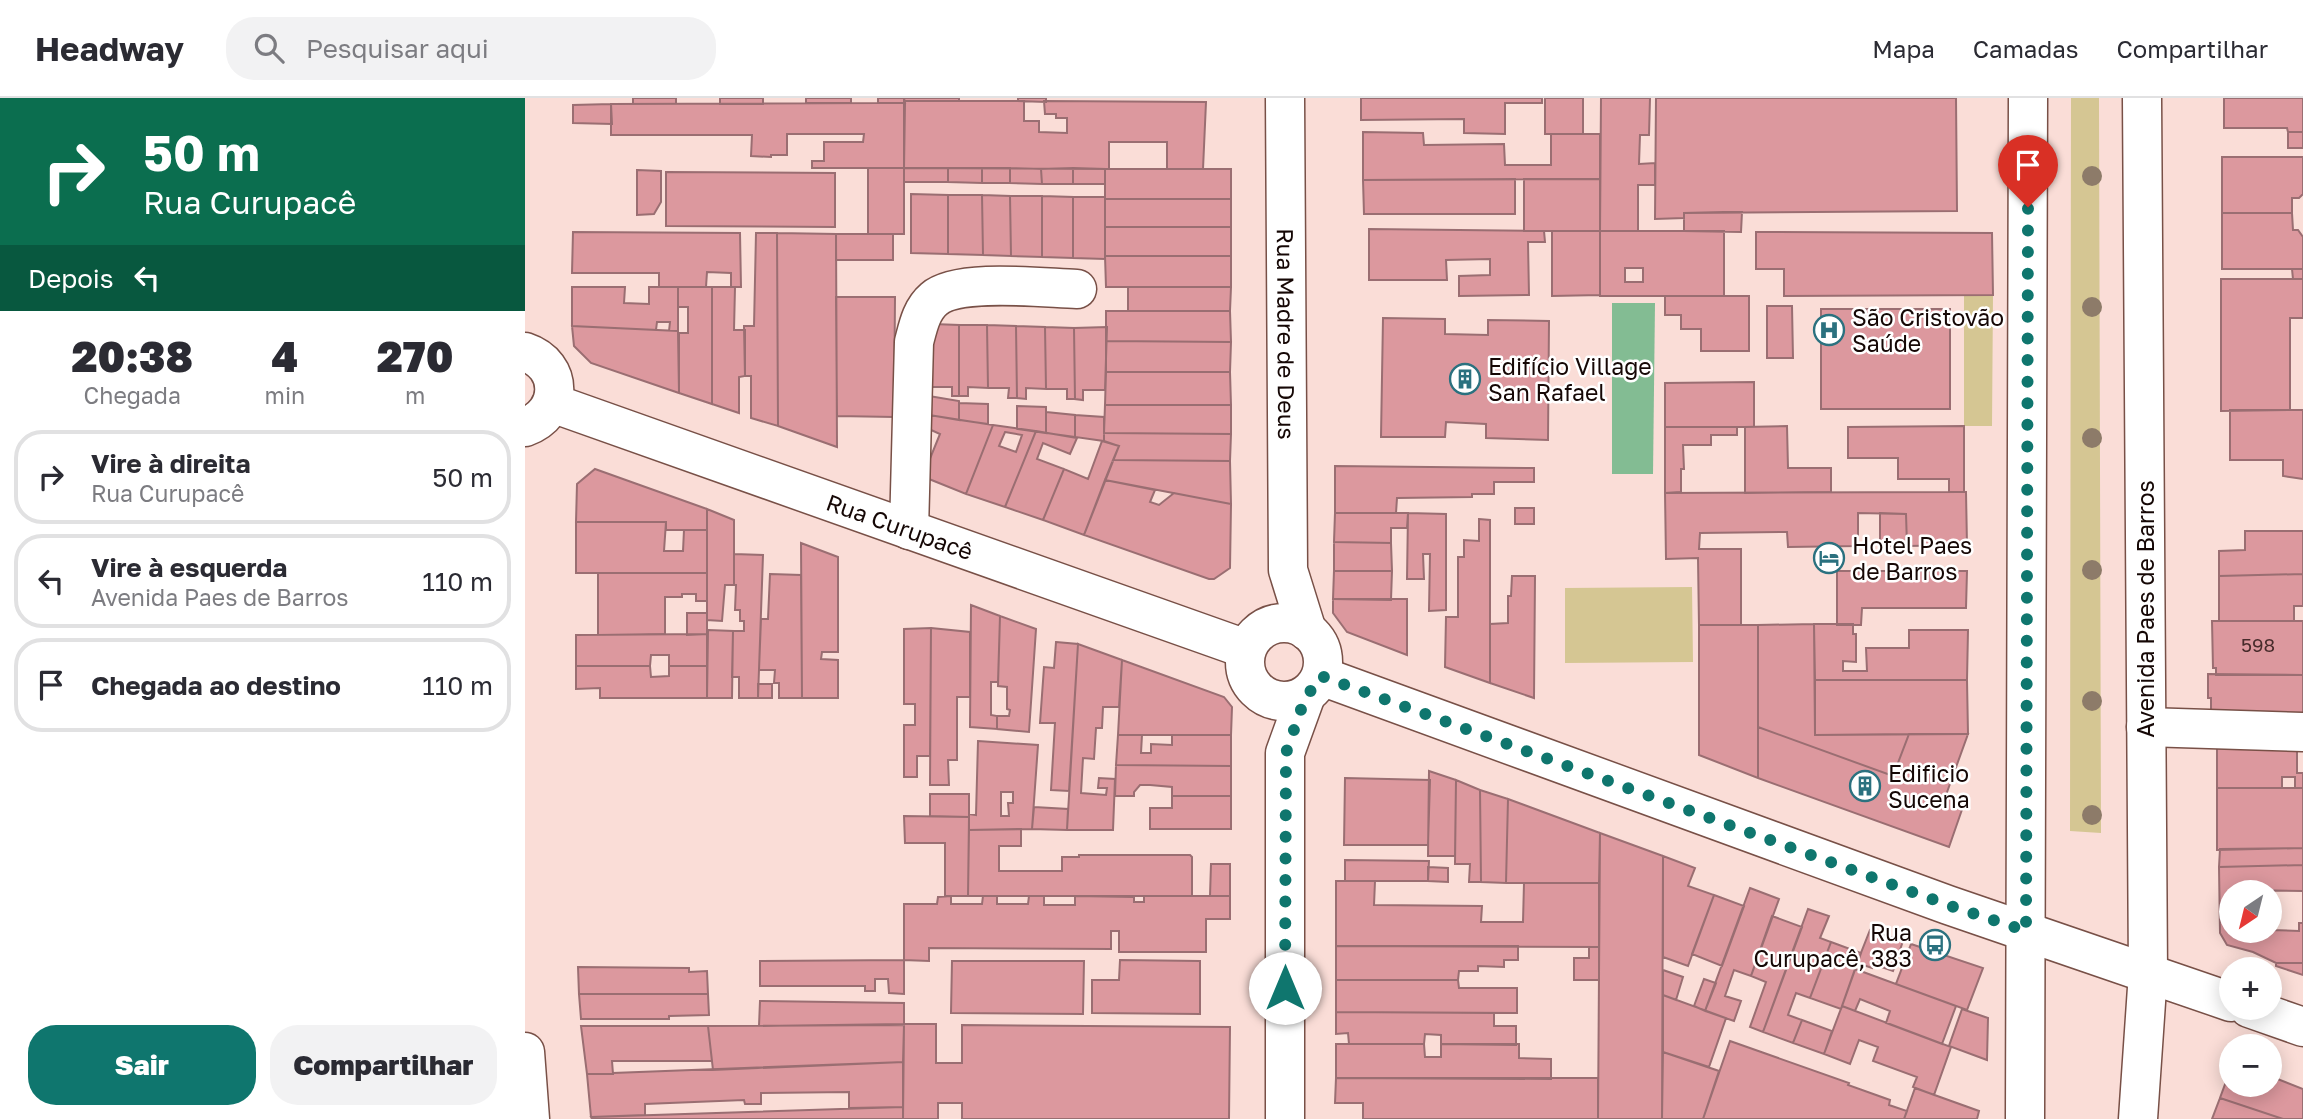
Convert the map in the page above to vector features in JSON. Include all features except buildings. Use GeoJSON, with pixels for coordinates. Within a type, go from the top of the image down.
{"type":"FeatureCollection","features":[{"type":"Feature","properties":{"kind":"street","name":"Rua Madre de Deus"},"geometry":{"type":"LineString","coordinates":[[1285,98],[1288,570],[1307,631]]}},
{"type":"Feature","properties":{"kind":"street"},"geometry":{"type":"LineString","coordinates":[[2025,1119],[2028,98]]}},
{"type":"Feature","properties":{"kind":"street","name":"Avenida Paes de Barros"},"geometry":{"type":"LineString","coordinates":[[2139,1119],[2148,973],[2143,98]]}},
{"type":"Feature","properties":{"kind":"street"},"geometry":{"type":"LineString","coordinates":[[909,530],[914,342],[921,316],[933,300],[948,290],[978,286],[1077,289]]}},
{"type":"Feature","properties":{"kind":"street"},"geometry":{"type":"LineString","coordinates":[[525,322],[532,355],[548,367],[555,390],[535,424]]}},
{"type":"Feature","properties":{"kind":"street","name":"Rua Curupacê"},"geometry":{"type":"LineString","coordinates":[[535,424],[909,530],[1254,640]]}},
{"type":"Feature","properties":{"kind":"street","name":"Rua Madre de Deus"},"geometry":{"type":"LineString","coordinates":[[1254,640],[1288,570]]}},
{"type":"Feature","properties":{"kind":"street"},"geometry":{"type":"LineString","coordinates":[[1285,1119],[1286,753],[1313,685],[1321,652],[1307,631],[1297,625],[1272,625],[1254,640],[1244,661],[1251,685],[1261,694],[1271,700],[1296,700],[1313,685]]}},
{"type":"Feature","properties":{"kind":"street"},"geometry":{"type":"LineString","coordinates":[[1313,685],[2219,998]]}},
{"type":"Feature","properties":{"kind":"street"},"geometry":{"type":"LineString","coordinates":[[1261,694],[1286,753]]}},
{"type":"Feature","properties":{"kind":"street"},"geometry":{"type":"LineString","coordinates":[[2146,727],[2303,732]]}},
{"type":"Feature","properties":{"kind":"street"},"geometry":{"type":"LineString","coordinates":[[2282,1020],[2303,1027]]}},
{"type":"Feature","properties":{"kind":"street"},"geometry":{"type":"LineString","coordinates":[[525,1052],[530,1119]]}},
{"type":"Feature","properties":{"kind":"shaded area"},"geometry":{"type":"Polygon","coordinates":[[[2071,98],[2099,98],[2101,833],[2070,831],[2071,98]]]}},
{"type":"Feature","properties":{"kind":"shaded area"},"geometry":{"type":"Polygon","coordinates":[[[1964,295],[1993,295],[1992,426],[1964,426],[1964,295]]]}},
{"type":"Feature","properties":{"kind":"shaded area"},"geometry":{"type":"Polygon","coordinates":[[[1612,303],[1655,303],[1653,474],[1612,474],[1612,303]]]}},
{"type":"Feature","properties":{"kind":"shaded area"},"geometry":{"type":"Polygon","coordinates":[[[1692,587],[1693,662],[1565,663],[1565,588],[1692,587]]]}},
{"type":"Feature","properties":{"kind":"place","name":"São Cristovão Saúde"},"geometry":{"type":"Point","coordinates":[1829,330]}},
{"type":"Feature","properties":{"kind":"place","name":"Edifício Village San Rafael"},"geometry":{"type":"Point","coordinates":[1465,379]}},
{"type":"Feature","properties":{"kind":"place","name":"Hotel Paes de Barros"},"geometry":{"type":"Point","coordinates":[1829,558]}},
{"type":"Feature","properties":{"kind":"place","name":"Edificio Sucena"},"geometry":{"type":"Point","coordinates":[1865,786]}},
{"type":"Feature","properties":{"kind":"place","name":"Rua Curupacê, 383"},"geometry":{"type":"Point","coordinates":[1935,945]}},
{"type":"Feature","properties":{"kind":"route"},"geometry":{"type":"LineString","coordinates":[[1285,988],[1286,753],[1306,695],[1315,687],[1321,676],[2026,931],[2028,207]]}}]}
